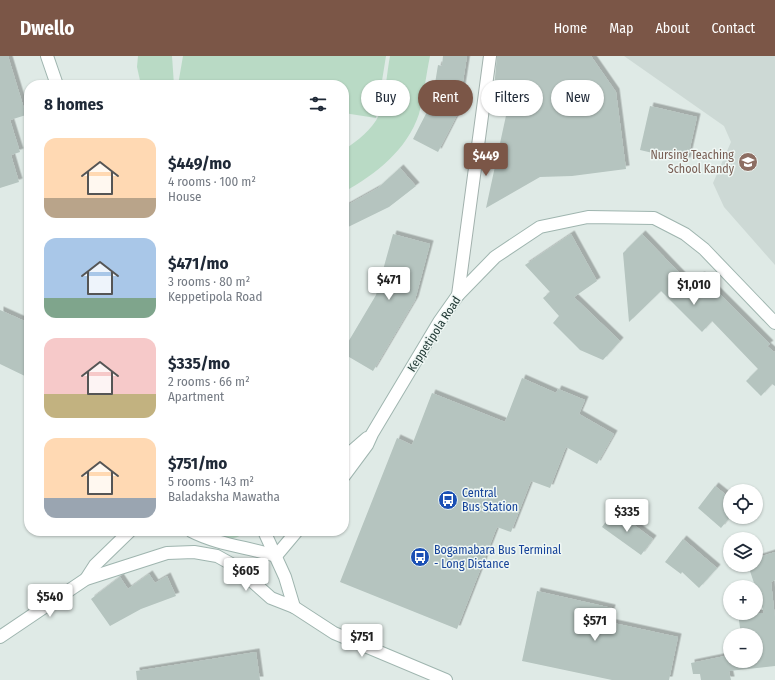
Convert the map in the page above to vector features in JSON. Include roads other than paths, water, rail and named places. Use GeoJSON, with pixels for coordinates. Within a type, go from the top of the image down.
{"type":"FeatureCollection","features":[{"type":"Feature","properties":{"kind":"street"},"geometry":{"type":"LineString","coordinates":[[47,56],[54,80]]}},
{"type":"Feature","properties":{"kind":"street"},"geometry":{"type":"LineString","coordinates":[[458,295],[490,56]]}},
{"type":"Feature","properties":{"kind":"street","name":"Keppetipola Road"},"geometry":{"type":"LineString","coordinates":[[349,469],[367,445],[372,434],[439,322],[458,295],[495,257],[540,227],[588,217],[654,218],[685,234],[704,249],[775,323]]}},
{"type":"Feature","properties":{"kind":"street","name":"Keppetipola Road"},"geometry":{"type":"LineString","coordinates":[[349,454],[372,434]]}},
{"type":"Feature","properties":{"kind":"street"},"geometry":{"type":"LineString","coordinates":[[86,579],[95,565],[125,536]]}},
{"type":"Feature","properties":{"kind":"street"},"geometry":{"type":"LineString","coordinates":[[203,536],[212,540],[255,549],[276,556]]}},
{"type":"Feature","properties":{"kind":"street"},"geometry":{"type":"LineString","coordinates":[[266,536],[285,577],[294,607]]}},
{"type":"Feature","properties":{"kind":"street"},"geometry":{"type":"LineString","coordinates":[[276,556],[293,536]]}},
{"type":"Feature","properties":{"kind":"street"},"geometry":{"type":"LineString","coordinates":[[0,637],[86,579],[102,575],[156,555],[180,551],[206,554],[228,561],[271,598],[294,607],[334,633],[446,680]]}},
{"type":"Feature","properties":{"kind":"place","name":"Nursing Teaching School Kandy"},"geometry":{"type":"Point","coordinates":[748,162]}},
{"type":"Feature","properties":{"kind":"place","name":"Central Bus Station"},"geometry":{"type":"Point","coordinates":[448,500]}},
{"type":"Feature","properties":{"kind":"place","name":"Bogamabara Bus Terminal - Long Distance"},"geometry":{"type":"Point","coordinates":[420,557]}}]}
